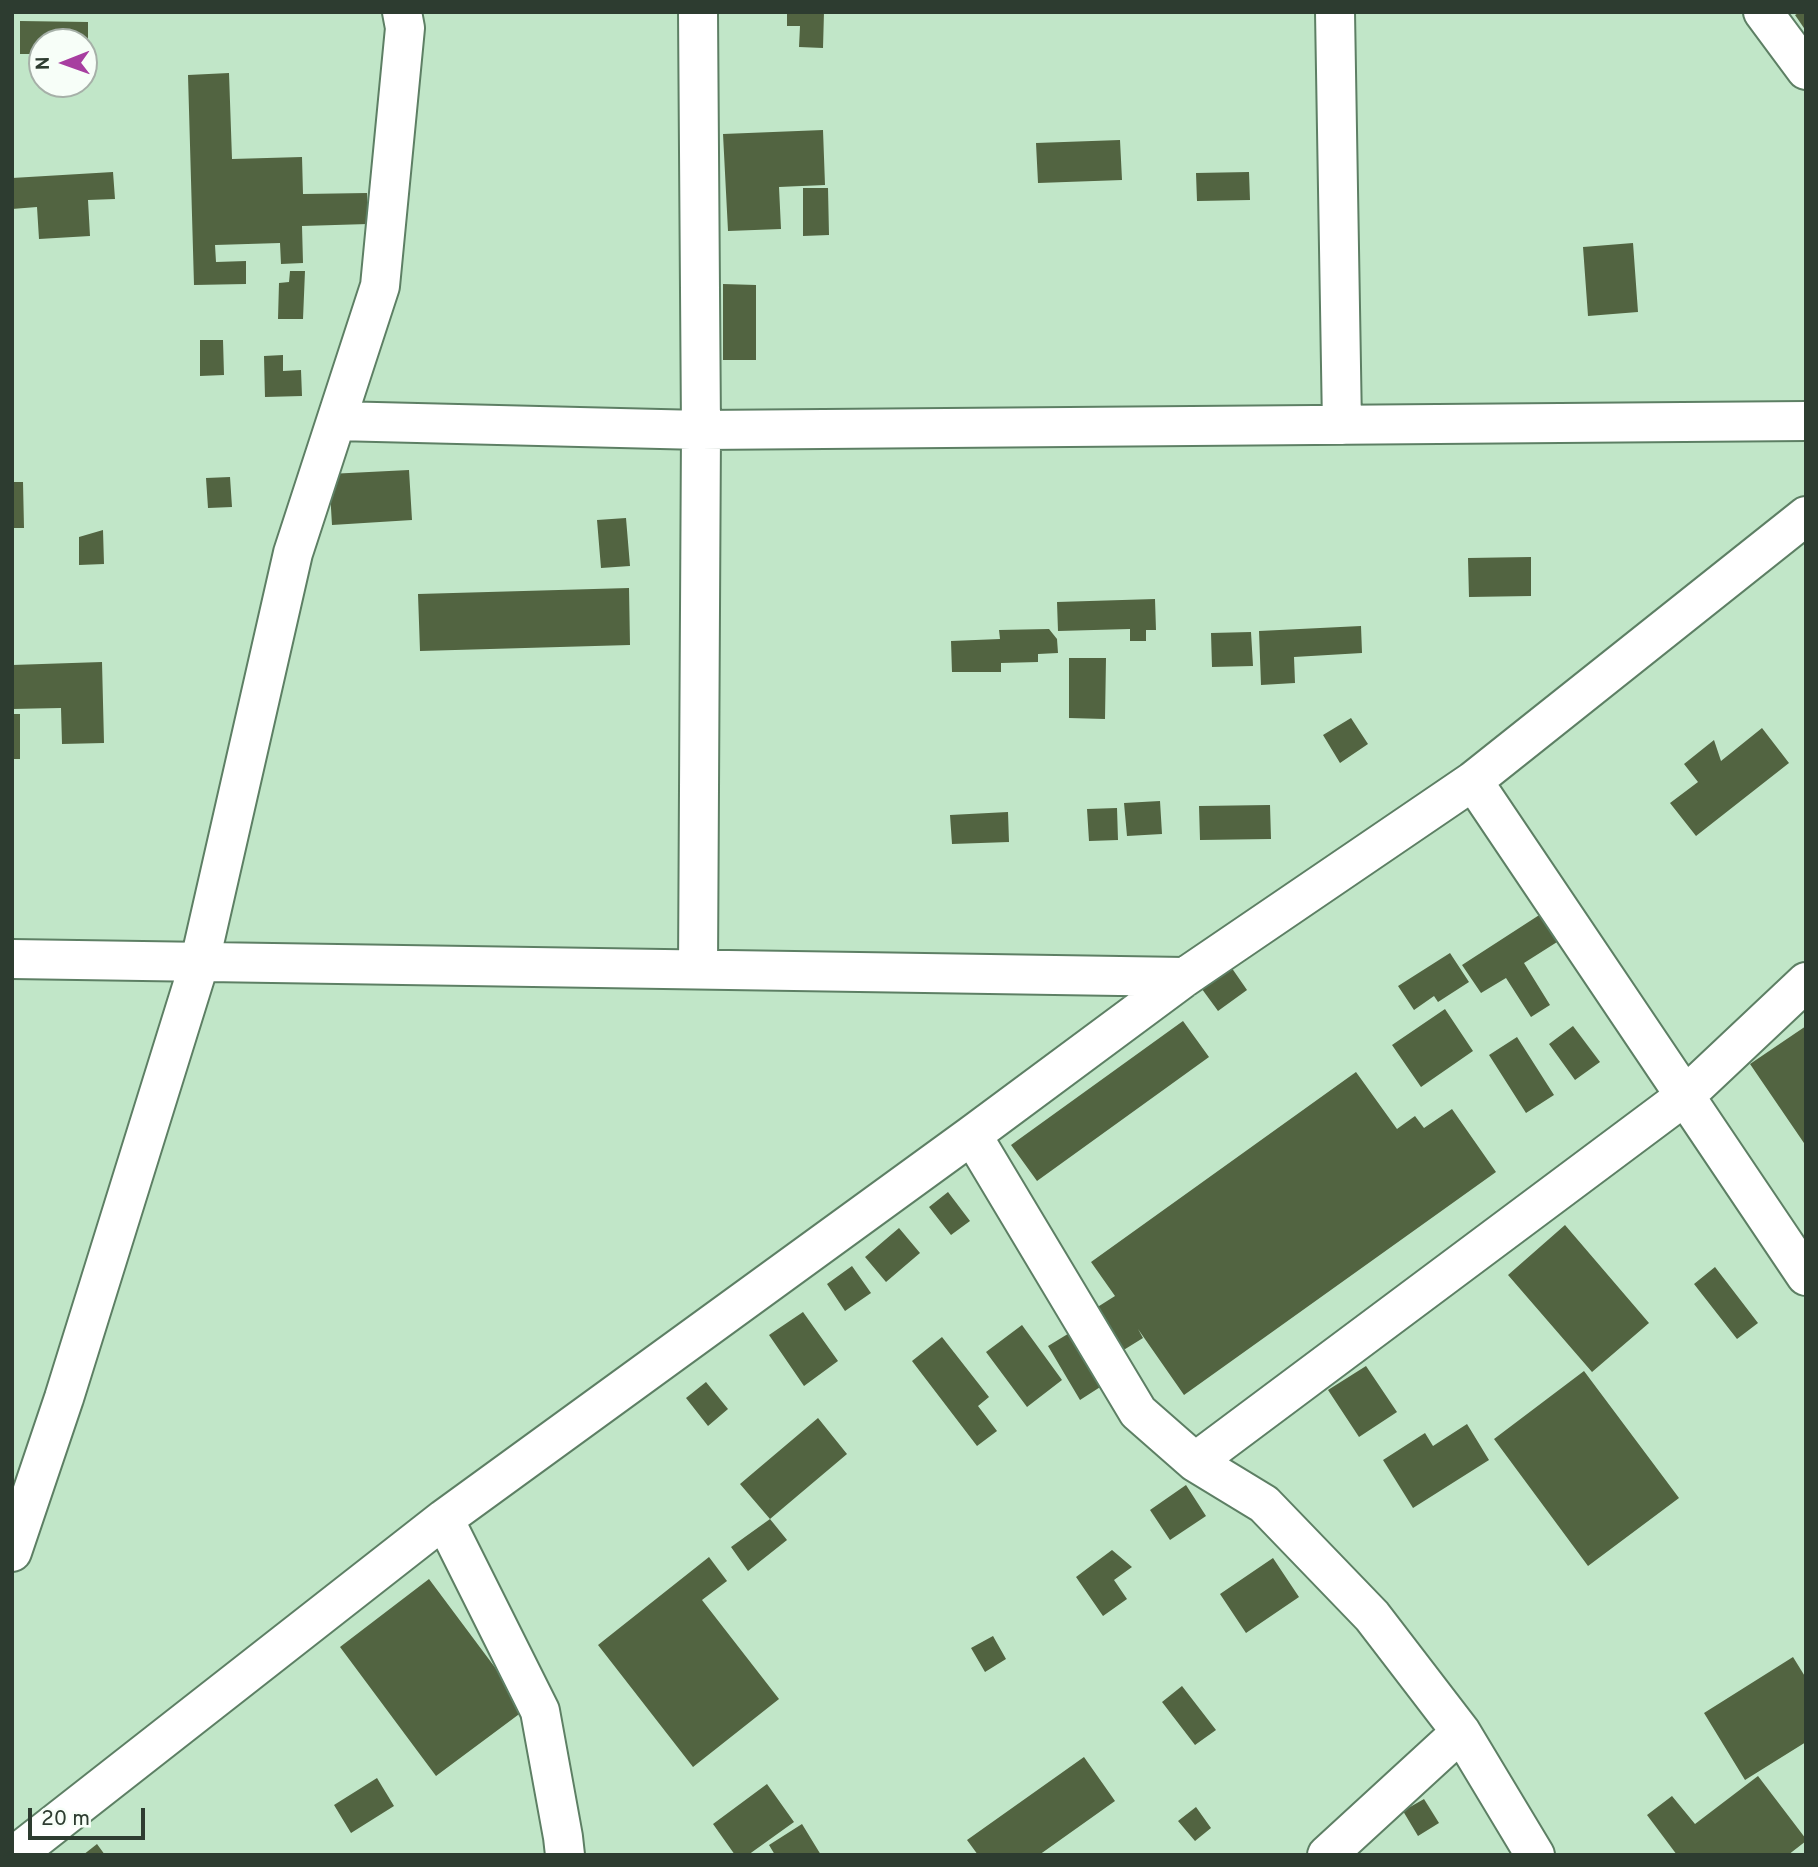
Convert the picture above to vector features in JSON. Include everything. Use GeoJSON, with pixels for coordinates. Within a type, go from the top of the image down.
{"type":"FeatureCollection","features":[{"type":"Feature","properties":{"kind":"street"},"geometry":{"type":"LineString","coordinates":[[12,1552],[64,1398],[200,961],[293,553],[380,286],[405,28],[402,12]]}},
{"type":"Feature","properties":{"kind":"street"},"geometry":{"type":"LineString","coordinates":[[698,12],[701,430],[698,968]]}},
{"type":"Feature","properties":{"kind":"street"},"geometry":{"type":"LineString","coordinates":[[1335,12],[1342,425]]}},
{"type":"Feature","properties":{"kind":"street"},"geometry":{"type":"LineString","coordinates":[[1763,12],[1806,70]]}},
{"type":"Feature","properties":{"kind":"street"},"geometry":{"type":"LineString","coordinates":[[336,421],[701,430],[1806,421]]}},
{"type":"Feature","properties":{"kind":"street"},"geometry":{"type":"LineString","coordinates":[[15,1855],[444,1519],[1185,977],[1473,781],[1806,516]]}},
{"type":"Feature","properties":{"kind":"street"},"geometry":{"type":"LineString","coordinates":[[1473,781],[1806,1276]]}},
{"type":"Feature","properties":{"kind":"street"},"geometry":{"type":"LineString","coordinates":[[12,958],[1185,977]]}},
{"type":"Feature","properties":{"kind":"street"},"geometry":{"type":"LineString","coordinates":[[1195,1462],[1685,1096],[1806,982]]}},
{"type":"Feature","properties":{"kind":"street"},"geometry":{"type":"LineString","coordinates":[[972,1135],[1138,1412],[1195,1462],[1264,1504],[1372,1616],[1461,1732],[1535,1855]]}},
{"type":"Feature","properties":{"kind":"street"},"geometry":{"type":"LineString","coordinates":[[444,1519],[540,1711],[565,1855]]}},
{"type":"Feature","properties":{"kind":"street"},"geometry":{"type":"LineString","coordinates":[[1327,1855],[1461,1732]]}},
{"type":"Feature","properties":{"kind":"building"},"geometry":{"type":"Polygon","coordinates":[[[787,12],[824,12],[823,48],[799,47],[800,26],[787,26],[787,12]]]}},
{"type":"Feature","properties":{"kind":"building"},"geometry":{"type":"Polygon","coordinates":[[[1806,12],[1806,31],[1795,15],[1806,12]]]}},
{"type":"Feature","properties":{"kind":"building"},"geometry":{"type":"Polygon","coordinates":[[[20,21],[88,22],[88,28],[28,28],[28,54],[20,54],[20,21]]]}},
{"type":"Feature","properties":{"kind":"building"},"geometry":{"type":"Polygon","coordinates":[[[229,73],[232,159],[302,157],[303,194],[367,193],[368,224],[302,226],[303,263],[281,264],[280,243],[215,245],[216,262],[246,261],[246,284],[194,285],[188,75],[229,73]]]}},
{"type":"Feature","properties":{"kind":"building"},"geometry":{"type":"Polygon","coordinates":[[[823,130],[825,185],[779,187],[781,229],[728,231],[723,134],[823,130]]]}},
{"type":"Feature","properties":{"kind":"building"},"geometry":{"type":"Polygon","coordinates":[[[1120,140],[1122,180],[1038,183],[1036,143],[1120,140]]]}},
{"type":"Feature","properties":{"kind":"building"},"geometry":{"type":"Polygon","coordinates":[[[113,172],[115,199],[88,200],[90,236],[39,239],[37,207],[12,209],[12,178],[113,172]]]}},
{"type":"Feature","properties":{"kind":"building"},"geometry":{"type":"Polygon","coordinates":[[[1249,172],[1250,200],[1197,201],[1196,173],[1249,172]]]}},
{"type":"Feature","properties":{"kind":"building"},"geometry":{"type":"Polygon","coordinates":[[[803,188],[828,188],[829,235],[803,236],[803,188]]]}},
{"type":"Feature","properties":{"kind":"building"},"geometry":{"type":"Polygon","coordinates":[[[1633,243],[1638,312],[1588,316],[1583,247],[1633,243]]]}},
{"type":"Feature","properties":{"kind":"building"},"geometry":{"type":"Polygon","coordinates":[[[290,271],[305,271],[303,319],[278,319],[279,283],[289,282],[290,271]]]}},
{"type":"Feature","properties":{"kind":"building"},"geometry":{"type":"Polygon","coordinates":[[[723,284],[756,285],[756,360],[723,360],[723,284]]]}},
{"type":"Feature","properties":{"kind":"building"},"geometry":{"type":"Polygon","coordinates":[[[200,340],[223,340],[224,375],[200,376],[200,340]]]}},
{"type":"Feature","properties":{"kind":"building"},"geometry":{"type":"Polygon","coordinates":[[[283,355],[283,371],[301,370],[302,396],[265,397],[264,356],[283,355]]]}},
{"type":"Feature","properties":{"kind":"building"},"geometry":{"type":"Polygon","coordinates":[[[409,470],[412,520],[332,525],[329,474],[409,470]]]}},
{"type":"Feature","properties":{"kind":"building"},"geometry":{"type":"Polygon","coordinates":[[[230,477],[232,507],[208,508],[206,478],[230,477]]]}},
{"type":"Feature","properties":{"kind":"building"},"geometry":{"type":"Polygon","coordinates":[[[12,482],[23,482],[24,528],[12,528],[12,482]]]}},
{"type":"Feature","properties":{"kind":"building"},"geometry":{"type":"Polygon","coordinates":[[[626,518],[630,566],[601,568],[597,520],[626,518]]]}},
{"type":"Feature","properties":{"kind":"building"},"geometry":{"type":"Polygon","coordinates":[[[103,530],[104,564],[79,565],[79,537],[103,530]]]}},
{"type":"Feature","properties":{"kind":"building"},"geometry":{"type":"Polygon","coordinates":[[[1531,557],[1531,596],[1469,597],[1468,558],[1531,557]]]}},
{"type":"Feature","properties":{"kind":"building"},"geometry":{"type":"Polygon","coordinates":[[[629,588],[630,645],[420,651],[418,594],[629,588]]]}},
{"type":"Feature","properties":{"kind":"building"},"geometry":{"type":"Polygon","coordinates":[[[1155,599],[1156,630],[1146,630],[1146,641],[1130,641],[1130,629],[1058,631],[1057,602],[1155,599]]]}},
{"type":"Feature","properties":{"kind":"building"},"geometry":{"type":"Polygon","coordinates":[[[1361,626],[1362,653],[1294,657],[1295,683],[1261,685],[1259,631],[1361,626]]]}},
{"type":"Feature","properties":{"kind":"building"},"geometry":{"type":"Polygon","coordinates":[[[1049,629],[1057,639],[1058,653],[1038,654],[1038,662],[1001,663],[1001,672],[952,672],[951,641],[1000,639],[999,630],[1049,629]]]}},
{"type":"Feature","properties":{"kind":"building"},"geometry":{"type":"Polygon","coordinates":[[[1251,632],[1253,666],[1212,667],[1211,633],[1251,632]]]}},
{"type":"Feature","properties":{"kind":"building"},"geometry":{"type":"Polygon","coordinates":[[[1069,658],[1106,658],[1105,719],[1069,718],[1069,658]]]}},
{"type":"Feature","properties":{"kind":"building"},"geometry":{"type":"Polygon","coordinates":[[[102,662],[104,743],[62,744],[61,708],[12,709],[12,665],[102,662]]]}},
{"type":"Feature","properties":{"kind":"building"},"geometry":{"type":"Polygon","coordinates":[[[12,714],[20,714],[20,759],[12,759],[12,714]]]}},
{"type":"Feature","properties":{"kind":"building"},"geometry":{"type":"Polygon","coordinates":[[[1351,718],[1368,744],[1340,763],[1323,735],[1351,718]]]}},
{"type":"Feature","properties":{"kind":"building"},"geometry":{"type":"Polygon","coordinates":[[[1762,728],[1789,763],[1696,836],[1670,803],[1698,782],[1684,764],[1714,740],[1721,761],[1762,728]]]}},
{"type":"Feature","properties":{"kind":"building"},"geometry":{"type":"Polygon","coordinates":[[[1160,801],[1162,834],[1127,836],[1124,803],[1160,801]]]}},
{"type":"Feature","properties":{"kind":"building"},"geometry":{"type":"Polygon","coordinates":[[[1270,805],[1271,839],[1200,840],[1199,806],[1270,805]]]}},
{"type":"Feature","properties":{"kind":"building"},"geometry":{"type":"Polygon","coordinates":[[[1117,808],[1118,840],[1089,841],[1087,809],[1117,808]]]}},
{"type":"Feature","properties":{"kind":"building"},"geometry":{"type":"Polygon","coordinates":[[[1008,812],[1009,842],[952,844],[950,815],[1008,812]]]}},
{"type":"Feature","properties":{"kind":"building"},"geometry":{"type":"Polygon","coordinates":[[[1547,910],[1565,937],[1524,963],[1550,1005],[1531,1017],[1506,978],[1481,993],[1462,965],[1547,910]]]}},
{"type":"Feature","properties":{"kind":"building"},"geometry":{"type":"Polygon","coordinates":[[[1450,953],[1469,982],[1438,1002],[1434,996],[1414,1010],[1398,986],[1450,953]]]}},
{"type":"Feature","properties":{"kind":"building"},"geometry":{"type":"Polygon","coordinates":[[[1229,964],[1247,990],[1218,1011],[1199,985],[1229,964]]]}},
{"type":"Feature","properties":{"kind":"building"},"geometry":{"type":"Polygon","coordinates":[[[1445,1009],[1473,1051],[1421,1087],[1392,1045],[1445,1009]]]}},
{"type":"Feature","properties":{"kind":"building"},"geometry":{"type":"Polygon","coordinates":[[[1183,1021],[1209,1057],[1037,1181],[1011,1145],[1183,1021]]]}},
{"type":"Feature","properties":{"kind":"building"},"geometry":{"type":"Polygon","coordinates":[[[1573,1026],[1600,1062],[1575,1080],[1549,1044],[1573,1026]]]}},
{"type":"Feature","properties":{"kind":"building"},"geometry":{"type":"Polygon","coordinates":[[[1806,1026],[1806,1146],[1750,1064],[1806,1026]]]}},
{"type":"Feature","properties":{"kind":"building"},"geometry":{"type":"Polygon","coordinates":[[[1517,1037],[1554,1095],[1526,1113],[1489,1055],[1517,1037]]]}},
{"type":"Feature","properties":{"kind":"building"},"geometry":{"type":"Polygon","coordinates":[[[1356,1072],[1397,1129],[1415,1116],[1424,1128],[1452,1109],[1496,1172],[1184,1395],[1138,1329],[1143,1338],[1122,1351],[1088,1313],[1115,1296],[1091,1262],[1356,1072]]]}},
{"type":"Feature","properties":{"kind":"building"},"geometry":{"type":"Polygon","coordinates":[[[948,1192],[970,1221],[951,1235],[929,1207],[948,1192]]]}},
{"type":"Feature","properties":{"kind":"building"},"geometry":{"type":"Polygon","coordinates":[[[1565,1225],[1649,1323],[1592,1372],[1508,1275],[1565,1225]]]}},
{"type":"Feature","properties":{"kind":"building"},"geometry":{"type":"Polygon","coordinates":[[[899,1228],[920,1253],[886,1282],[865,1257],[899,1228]]]}},
{"type":"Feature","properties":{"kind":"building"},"geometry":{"type":"Polygon","coordinates":[[[852,1266],[871,1293],[845,1311],[827,1284],[852,1266]]]}},
{"type":"Feature","properties":{"kind":"building"},"geometry":{"type":"Polygon","coordinates":[[[1715,1267],[1758,1323],[1737,1339],[1694,1284],[1715,1267]]]}},
{"type":"Feature","properties":{"kind":"building"},"geometry":{"type":"Polygon","coordinates":[[[803,1312],[838,1361],[804,1386],[769,1335],[803,1312]]]}},
{"type":"Feature","properties":{"kind":"building"},"geometry":{"type":"Polygon","coordinates":[[[1022,1325],[1062,1380],[1027,1407],[986,1352],[1022,1325]]]}},
{"type":"Feature","properties":{"kind":"building"},"geometry":{"type":"Polygon","coordinates":[[[1076,1329],[1108,1382],[1080,1400],[1048,1346],[1076,1329]]]}},
{"type":"Feature","properties":{"kind":"building"},"geometry":{"type":"Polygon","coordinates":[[[942,1337],[989,1397],[978,1406],[997,1431],[977,1446],[912,1361],[942,1337]]]}},
{"type":"Feature","properties":{"kind":"building"},"geometry":{"type":"Polygon","coordinates":[[[1366,1366],[1397,1412],[1359,1437],[1328,1390],[1366,1366]]]}},
{"type":"Feature","properties":{"kind":"building"},"geometry":{"type":"Polygon","coordinates":[[[1584,1371],[1679,1498],[1588,1566],[1494,1439],[1584,1371]]]}},
{"type":"Feature","properties":{"kind":"building"},"geometry":{"type":"Polygon","coordinates":[[[706,1382],[728,1409],[708,1426],[686,1398],[706,1382]]]}},
{"type":"Feature","properties":{"kind":"building"},"geometry":{"type":"Polygon","coordinates":[[[818,1418],[847,1454],[770,1519],[740,1484],[818,1418]]]}},
{"type":"Feature","properties":{"kind":"building"},"geometry":{"type":"Polygon","coordinates":[[[1467,1424],[1489,1460],[1413,1508],[1383,1460],[1425,1433],[1433,1446],[1467,1424]]]}},
{"type":"Feature","properties":{"kind":"building"},"geometry":{"type":"Polygon","coordinates":[[[1186,1485],[1206,1516],[1170,1540],[1150,1510],[1186,1485]]]}},
{"type":"Feature","properties":{"kind":"building"},"geometry":{"type":"Polygon","coordinates":[[[770,1519],[787,1540],[748,1571],[731,1547],[770,1519]]]}},
{"type":"Feature","properties":{"kind":"building"},"geometry":{"type":"Polygon","coordinates":[[[1112,1550],[1132,1567],[1114,1580],[1127,1599],[1103,1616],[1076,1577],[1112,1550]]]}},
{"type":"Feature","properties":{"kind":"building"},"geometry":{"type":"Polygon","coordinates":[[[709,1557],[727,1581],[702,1600],[779,1699],[693,1767],[598,1645],[709,1557]]]}},
{"type":"Feature","properties":{"kind":"building"},"geometry":{"type":"Polygon","coordinates":[[[1273,1558],[1299,1597],[1246,1633],[1220,1594],[1273,1558]]]}},
{"type":"Feature","properties":{"kind":"building"},"geometry":{"type":"Polygon","coordinates":[[[429,1579],[526,1709],[436,1776],[340,1647],[429,1579]]]}},
{"type":"Feature","properties":{"kind":"building"},"geometry":{"type":"Polygon","coordinates":[[[993,1636],[1006,1659],[985,1672],[971,1648],[993,1636]]]}},
{"type":"Feature","properties":{"kind":"building"},"geometry":{"type":"Polygon","coordinates":[[[1793,1657],[1806,1678],[1806,1742],[1745,1780],[1704,1713],[1793,1657]]]}},
{"type":"Feature","properties":{"kind":"building"},"geometry":{"type":"Polygon","coordinates":[[[1182,1686],[1216,1730],[1195,1745],[1162,1702],[1182,1686]]]}},
{"type":"Feature","properties":{"kind":"building"},"geometry":{"type":"Polygon","coordinates":[[[1084,1757],[1115,1801],[1039,1855],[978,1855],[967,1840],[1084,1757]]]}},
{"type":"Feature","properties":{"kind":"building"},"geometry":{"type":"Polygon","coordinates":[[[1758,1776],[1806,1839],[1788,1855],[1677,1855],[1647,1815],[1672,1796],[1695,1824],[1758,1776]]]}},
{"type":"Feature","properties":{"kind":"building"},"geometry":{"type":"Polygon","coordinates":[[[377,1778],[394,1806],[351,1833],[334,1805],[377,1778]]]}},
{"type":"Feature","properties":{"kind":"building"},"geometry":{"type":"Polygon","coordinates":[[[767,1784],[794,1822],[748,1855],[735,1855],[713,1824],[767,1784]]]}},
{"type":"Feature","properties":{"kind":"building"},"geometry":{"type":"Polygon","coordinates":[[[1424,1799],[1439,1823],[1418,1836],[1403,1811],[1424,1799]]]}},
{"type":"Feature","properties":{"kind":"building"},"geometry":{"type":"Polygon","coordinates":[[[1196,1807],[1211,1828],[1195,1841],[1178,1821],[1196,1807]]]}},
{"type":"Feature","properties":{"kind":"building"},"geometry":{"type":"Polygon","coordinates":[[[802,1824],[821,1855],[775,1855],[769,1845],[802,1824]]]}},
{"type":"Feature","properties":{"kind":"building"},"geometry":{"type":"Polygon","coordinates":[[[97,1844],[105,1855],[83,1855],[97,1844]]]}}]}
